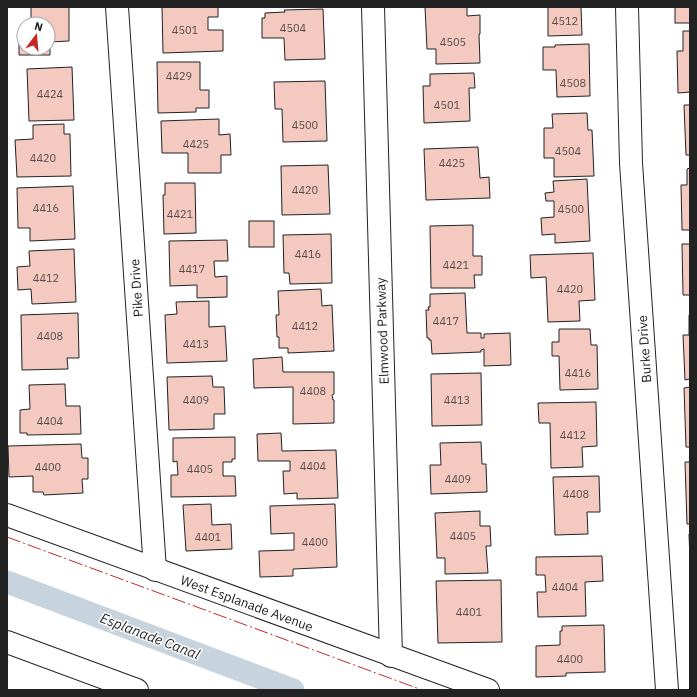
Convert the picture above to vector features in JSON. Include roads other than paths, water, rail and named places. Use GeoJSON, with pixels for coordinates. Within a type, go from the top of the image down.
{"type":"FeatureCollection","features":[{"type":"Feature","properties":{"kind":"street","name":"Pike Drive"},"geometry":{"type":"LineString","coordinates":[[117,7],[156,570]]}},
{"type":"Feature","properties":{"kind":"street","name":"Elmwood Parkway"},"geometry":{"type":"LineString","coordinates":[[373,7],[391,656]]}},
{"type":"Feature","properties":{"kind":"street","name":"Burke Drive"},"geometry":{"type":"LineString","coordinates":[[627,7],[631,163],[667,690]]}},
{"type":"Feature","properties":{"kind":"street","name":"West Esplanade Avenue"},"geometry":{"type":"LineString","coordinates":[[7,515],[391,656],[488,690]]}},
{"type":"Feature","properties":{"kind":"street"},"geometry":{"type":"LineString","coordinates":[[7,642],[137,690]]}},
{"type":"Feature","properties":{"kind":"waterway","name":"Esplanade Canal"},"geometry":{"type":"LineString","coordinates":[[7,582],[293,690]]}}]}
